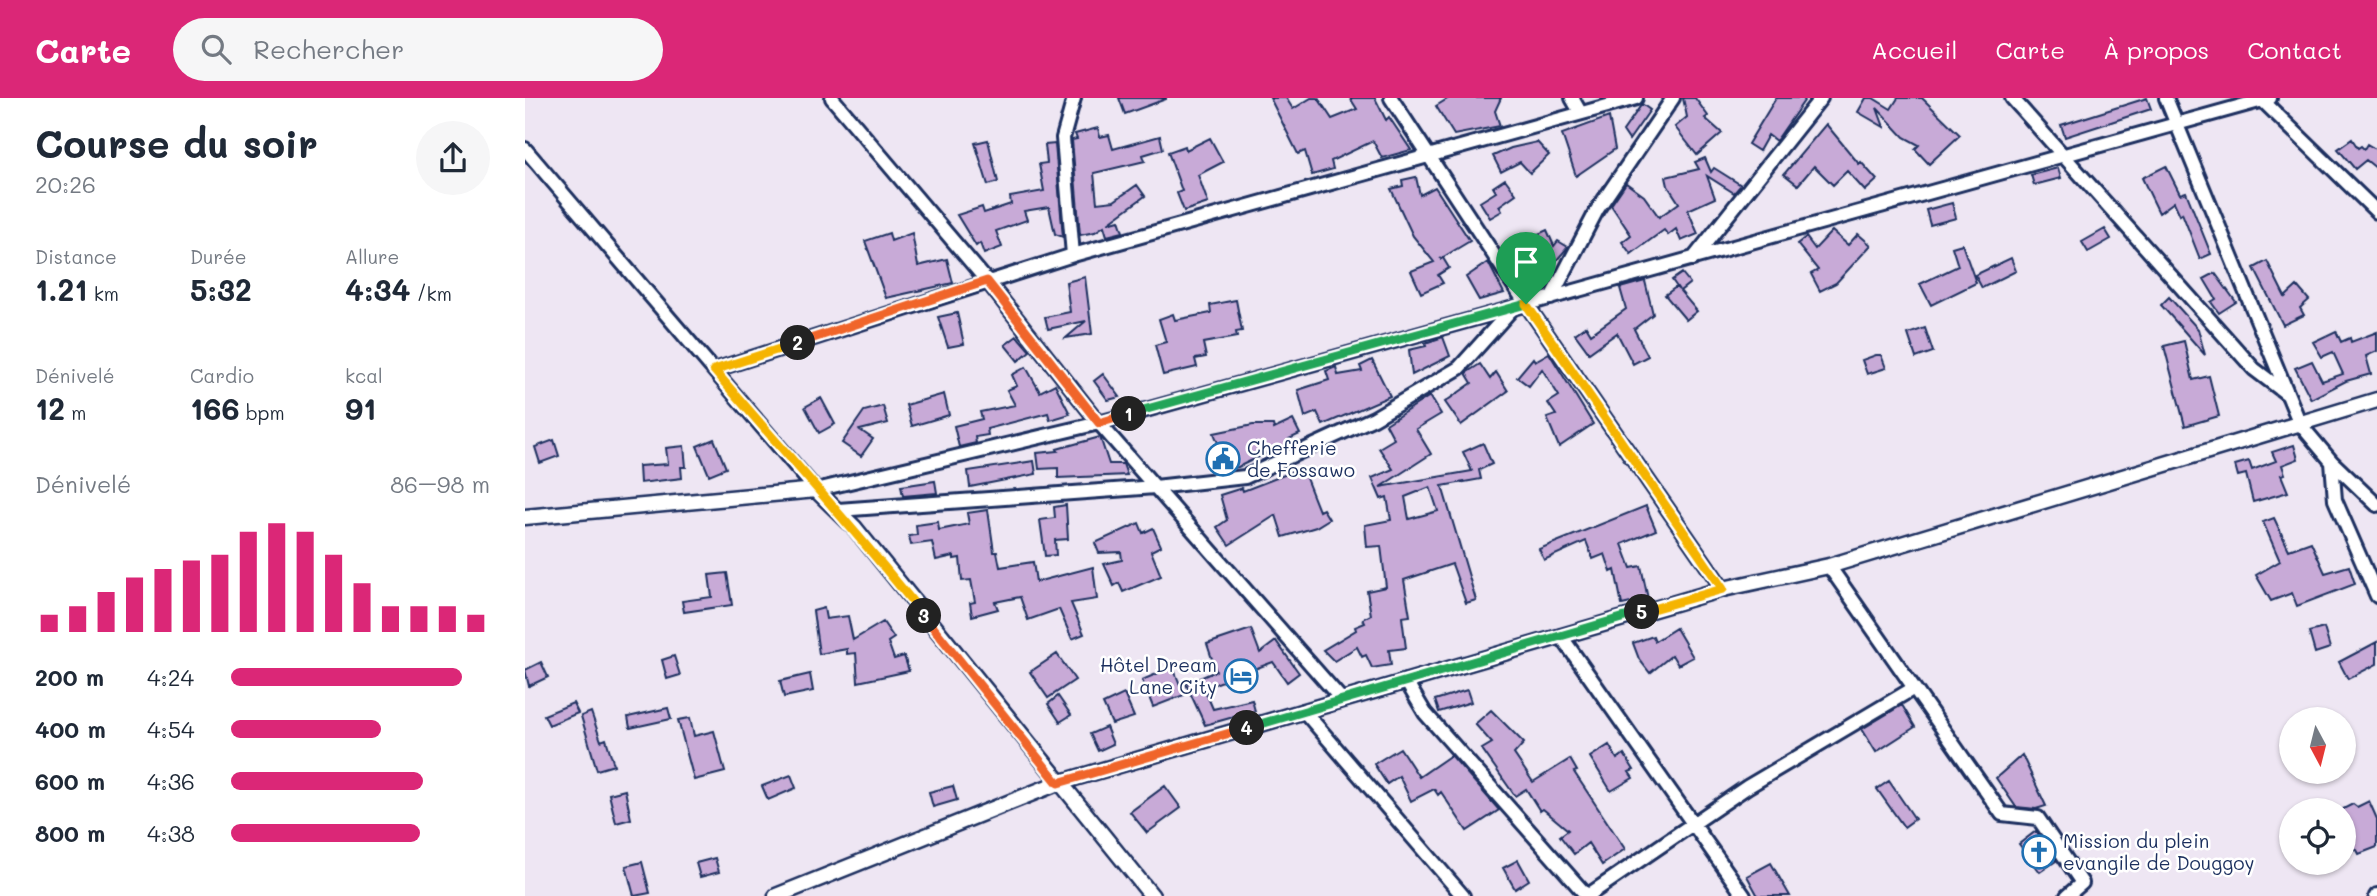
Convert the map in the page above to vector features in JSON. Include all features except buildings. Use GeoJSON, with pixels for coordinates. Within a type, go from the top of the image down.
{"type":"FeatureCollection","features":[{"type":"Feature","properties":{"kind":"street"},"geometry":{"type":"LineString","coordinates":[[832,98],[987,281],[1099,423],[1342,700]]}},
{"type":"Feature","properties":{"kind":"street"},"geometry":{"type":"LineString","coordinates":[[1073,255],[1063,138],[1074,98]]}},
{"type":"Feature","properties":{"kind":"street"},"geometry":{"type":"LineString","coordinates":[[1391,98],[1526,304],[1723,589]]}},
{"type":"Feature","properties":{"kind":"street"},"geometry":{"type":"LineString","coordinates":[[1572,98],[1580,112]]}},
{"type":"Feature","properties":{"kind":"street"},"geometry":{"type":"LineString","coordinates":[[714,370],[1073,255],[1431,158],[1580,112],[1636,98]]}},
{"type":"Feature","properties":{"kind":"street"},"geometry":{"type":"LineString","coordinates":[[1551,298],[1597,209],[1673,98]]}},
{"type":"Feature","properties":{"kind":"street"},"geometry":{"type":"LineString","coordinates":[[1692,259],[1821,98]]}},
{"type":"Feature","properties":{"kind":"street"},"geometry":{"type":"LineString","coordinates":[[2013,98],[2254,369],[2287,394]]}},
{"type":"Feature","properties":{"kind":"street"},"geometry":{"type":"LineString","coordinates":[[2166,98],[2300,424],[2332,462],[2377,505]]}},
{"type":"Feature","properties":{"kind":"street"},"geometry":{"type":"LineString","coordinates":[[525,517],[816,490],[1099,423],[2264,99],[2377,212]]}},
{"type":"Feature","properties":{"kind":"street"},"geometry":{"type":"LineString","coordinates":[[525,149],[816,490],[838,510],[1152,896]]}},
{"type":"Feature","properties":{"kind":"street"},"geometry":{"type":"LineString","coordinates":[[838,510],[1155,487],[1245,477],[1374,418],[1467,362],[1512,308]]}},
{"type":"Feature","properties":{"kind":"street"},"geometry":{"type":"LineString","coordinates":[[776,896],[1058,783],[1723,589],[1829,566],[2377,400]]}},
{"type":"Feature","properties":{"kind":"street"},"geometry":{"type":"LineString","coordinates":[[2332,462],[2335,500],[2377,596]]}},
{"type":"Feature","properties":{"kind":"street"},"geometry":{"type":"LineString","coordinates":[[1829,566],[2002,814],[2038,818],[2082,883],[2067,896]]}},
{"type":"Feature","properties":{"kind":"street"},"geometry":{"type":"LineString","coordinates":[[1561,636],[1744,896]]}},
{"type":"Feature","properties":{"kind":"street"},"geometry":{"type":"LineString","coordinates":[[1406,681],[1425,713],[1587,896],[1747,787],[1914,688]]}},
{"type":"Feature","properties":{"kind":"street"},"geometry":{"type":"LineString","coordinates":[[1304,711],[1463,896]]}},
{"type":"Feature","properties":{"kind":"place","name":"Chefferie de Fossawo"},"geometry":{"type":"Point","coordinates":[1223,459]}},
{"type":"Feature","properties":{"kind":"place","name":"Hôtel Dream Lane City"},"geometry":{"type":"Point","coordinates":[1241,676]}},
{"type":"Feature","properties":{"kind":"place","name":"Mission du plein evangile de Douggoy"},"geometry":{"type":"Point","coordinates":[2039,852]}},
{"type":"Feature","properties":{"kind":"route"},"geometry":{"type":"LineString","coordinates":[[987,281],[1099,423],[1526,304],[1723,589],[1058,783],[854,527],[816,490],[714,370],[987,281]]}}]}
